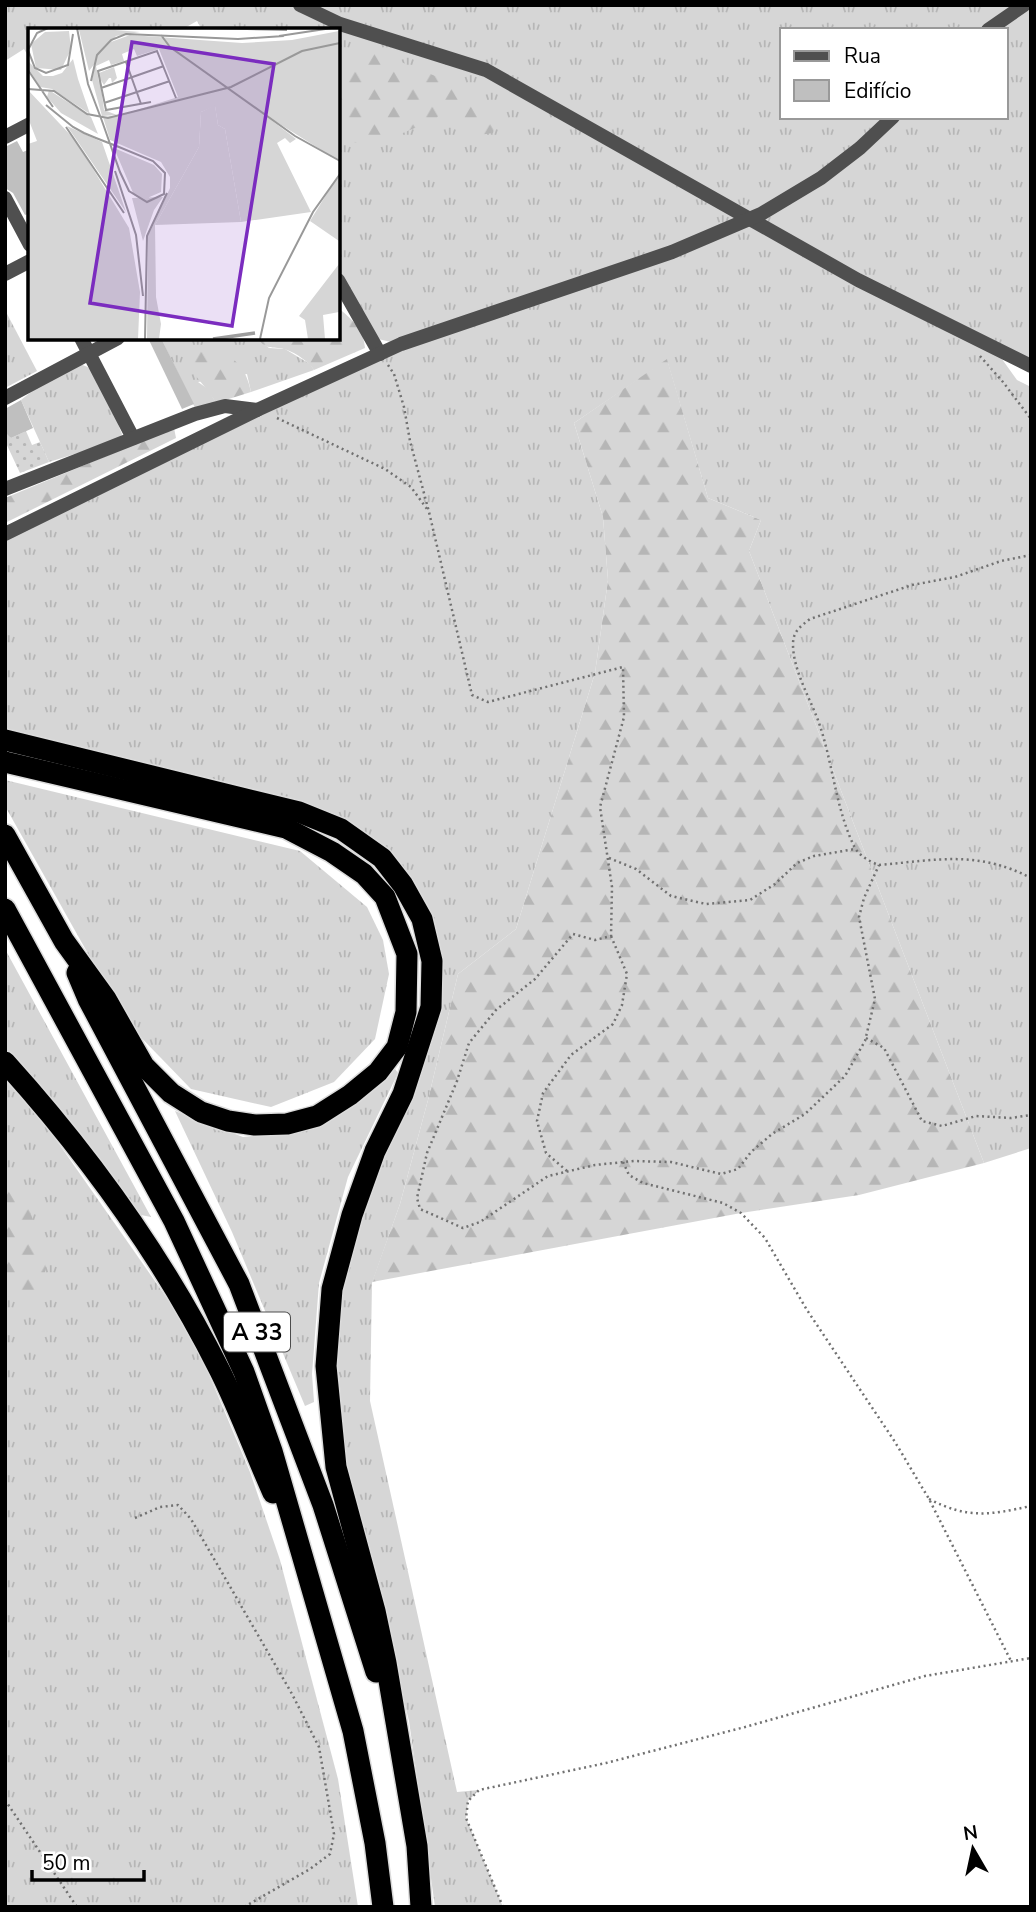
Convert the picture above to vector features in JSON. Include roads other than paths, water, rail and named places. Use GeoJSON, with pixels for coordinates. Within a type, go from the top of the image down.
{"type":"FeatureCollection","features":[{"type":"Feature","properties":{"kind":"highway"},"geometry":{"type":"LineString","coordinates":[[10,741],[299,811],[341,829],[382,858],[403,885],[422,919],[432,961],[431,1007],[403,1094],[375,1151],[352,1215],[332,1289],[326,1366],[336,1467],[375,1611],[398,1744]]}},
{"type":"Feature","properties":{"kind":"highway"},"geometry":{"type":"LineString","coordinates":[[15,764],[286,828],[332,852],[364,874],[385,897],[407,954],[406,1012],[397,1046],[378,1072],[350,1095],[317,1116],[287,1124],[255,1125],[228,1121],[201,1112],[171,1093],[144,1066],[106,999],[64,941]]}},
{"type":"Feature","properties":{"kind":"highway","name":"A 33"},"geometry":{"type":"LineString","coordinates":[[5,835],[64,941],[88,999],[239,1284],[323,1505],[398,1744],[417,1846],[421,1907]]}},
{"type":"Feature","properties":{"kind":"highway","name":"A 33"},"geometry":{"type":"LineString","coordinates":[[5,909],[174,1221],[244,1372],[272,1451],[353,1731],[383,1907]]}},
{"type":"Feature","properties":{"kind":"highway"},"geometry":{"type":"LineString","coordinates":[[5,1062],[103,1181],[169,1278],[220,1372],[311,1582]]}},
{"type":"Feature","properties":{"kind":"street"},"geometry":{"type":"LineString","coordinates":[[300,5],[340,24],[486,70],[858,280],[1031,366]]}},
{"type":"Feature","properties":{"kind":"street"},"geometry":{"type":"LineString","coordinates":[[991,28],[1024,5]]}},
{"type":"Feature","properties":{"kind":"street"},"geometry":{"type":"LineString","coordinates":[[5,534],[257,410],[401,344],[672,252],[748,219],[821,178],[860,149],[891,119]]}},
{"type":"Feature","properties":{"kind":"street"},"geometry":{"type":"LineString","coordinates":[[5,137],[28,125]]}},
{"type":"Feature","properties":{"kind":"street"},"geometry":{"type":"LineString","coordinates":[[5,198],[28,241]]}},
{"type":"Feature","properties":{"kind":"street"},"geometry":{"type":"LineString","coordinates":[[5,274],[28,262]]}},
{"type":"Feature","properties":{"kind":"street"},"geometry":{"type":"LineString","coordinates":[[340,284],[380,354]]}},
{"type":"Feature","properties":{"kind":"street"},"geometry":{"type":"LineString","coordinates":[[83,340],[133,438]]}},
{"type":"Feature","properties":{"kind":"street"},"geometry":{"type":"LineString","coordinates":[[5,398],[114,340]]}},
{"type":"Feature","properties":{"kind":"street"},"geometry":{"type":"LineString","coordinates":[[5,489],[195,414],[225,406],[257,410]]}}]}
